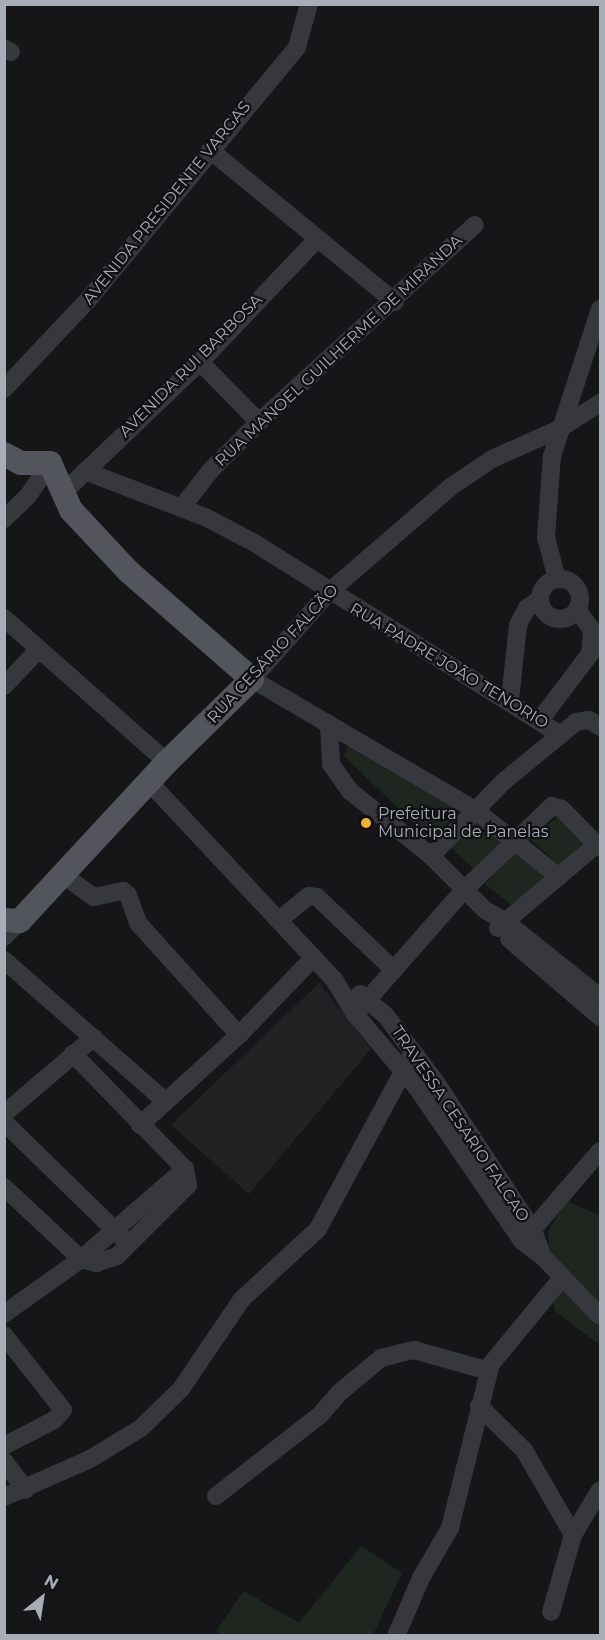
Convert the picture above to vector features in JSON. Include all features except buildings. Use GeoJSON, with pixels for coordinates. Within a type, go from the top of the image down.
{"type":"FeatureCollection","features":[{"type":"Feature","properties":{"kind":"main road"},"geometry":{"type":"LineString","coordinates":[[4,454],[21,463],[50,463],[71,510],[128,571],[252,679]]}},
{"type":"Feature","properties":{"kind":"main road","name":"RUA CESÁRIO FALCÃO"},"geometry":{"type":"LineString","coordinates":[[10,926],[168,762],[252,679]]}},
{"type":"Feature","properties":{"kind":"street","name":"AVENIDA PRESIDENTE VARGAS"},"geometry":{"type":"LineString","coordinates":[[4,389],[88,300],[297,47],[304,34],[309,4]]}},
{"type":"Feature","properties":{"kind":"street"},"geometry":{"type":"LineString","coordinates":[[210,150],[395,302]]}},
{"type":"Feature","properties":{"kind":"street","name":"RUA MANOEL GUILHERME DE MIRANDA"},"geometry":{"type":"LineString","coordinates":[[182,507],[211,470],[259,422],[395,302],[475,225]]}},
{"type":"Feature","properties":{"kind":"street","name":"AVENIDA RUI BARBOSA"},"geometry":{"type":"LineString","coordinates":[[64,492],[200,362],[317,239]]}},
{"type":"Feature","properties":{"kind":"street"},"geometry":{"type":"LineString","coordinates":[[557,579],[546,537],[559,429],[600,309]]}},
{"type":"Feature","properties":{"kind":"street"},"geometry":{"type":"LineString","coordinates":[[200,362],[259,422]]}},
{"type":"Feature","properties":{"kind":"street","name":"RUA CESÁRIO FALCÃO"},"geometry":{"type":"LineString","coordinates":[[252,679],[328,592],[452,486],[492,459],[559,429],[600,403]]}},
{"type":"Feature","properties":{"kind":"street"},"geometry":{"type":"LineString","coordinates":[[4,519],[28,496],[50,463]]}},
{"type":"Feature","properties":{"kind":"street","name":"RUA PADRE JOÃO TENORIO"},"geometry":{"type":"LineString","coordinates":[[85,471],[182,507],[253,542],[328,592],[510,700],[561,735],[581,720],[600,727]]}},
{"type":"Feature","properties":{"kind":"street"},"geometry":{"type":"LineString","coordinates":[[510,700],[518,625],[527,608],[539,600],[548,583],[557,579],[576,588],[580,598],[577,609],[568,618],[555,619],[544,612],[539,600]]}},
{"type":"Feature","properties":{"kind":"street"},"geometry":{"type":"LineString","coordinates":[[540,720],[590,654],[592,630],[577,609]]}},
{"type":"Feature","properties":{"kind":"street"},"geometry":{"type":"LineString","coordinates":[[4,618],[168,762]]}},
{"type":"Feature","properties":{"kind":"street"},"geometry":{"type":"LineString","coordinates":[[4,686],[39,649]]}},
{"type":"Feature","properties":{"kind":"street"},"geometry":{"type":"LineString","coordinates":[[252,679],[475,810],[559,877]]}},
{"type":"Feature","properties":{"kind":"street"},"geometry":{"type":"LineString","coordinates":[[329,724],[328,743],[337,775],[431,856],[501,926],[600,1017]]}},
{"type":"Feature","properties":{"kind":"street"},"geometry":{"type":"LineString","coordinates":[[431,856],[475,810],[561,735]]}},
{"type":"Feature","properties":{"kind":"street","name":"TRAVESSA CESARIO FALCAO"},"geometry":{"type":"LineString","coordinates":[[150,783],[314,957],[335,981],[355,1014],[407,1060]]}},
{"type":"Feature","properties":{"kind":"street"},"geometry":{"type":"LineString","coordinates":[[355,1014],[464,890],[513,842],[555,806],[598,846],[501,926]]}},
{"type":"Feature","properties":{"kind":"street"},"geometry":{"type":"LineString","coordinates":[[62,874],[94,897],[123,891],[128,895],[138,923],[239,1035]]}},
{"type":"Feature","properties":{"kind":"street"},"geometry":{"type":"LineString","coordinates":[[279,920],[309,896],[317,897],[394,970]]}},
{"type":"Feature","properties":{"kind":"street"},"geometry":{"type":"LineString","coordinates":[[501,926],[600,997]]}},
{"type":"Feature","properties":{"kind":"street"},"geometry":{"type":"LineString","coordinates":[[140,1125],[239,1035],[314,957]]}},
{"type":"Feature","properties":{"kind":"street"},"geometry":{"type":"LineString","coordinates":[[4,960],[165,1101]]}},
{"type":"Feature","properties":{"kind":"street","name":"TRAVESSA CESARIO FALCAO"},"geometry":{"type":"LineString","coordinates":[[335,981],[369,999],[407,1060],[543,1257],[561,1279],[600,1316]]}},
{"type":"Feature","properties":{"kind":"street"},"geometry":{"type":"LineString","coordinates":[[4,1114],[94,1037]]}},
{"type":"Feature","properties":{"kind":"street"},"geometry":{"type":"LineString","coordinates":[[4,1187],[81,1259],[106,1262],[130,1244],[184,1191],[189,1180],[185,1169],[73,1054]]}},
{"type":"Feature","properties":{"kind":"street"},"geometry":{"type":"LineString","coordinates":[[4,1497],[26,1490],[141,1428],[181,1389],[242,1299],[318,1229],[407,1060]]}},
{"type":"Feature","properties":{"kind":"street"},"geometry":{"type":"LineString","coordinates":[[4,1122],[130,1244]]}},
{"type":"Feature","properties":{"kind":"street"},"geometry":{"type":"LineString","coordinates":[[527,1235],[600,1151]]}},
{"type":"Feature","properties":{"kind":"street"},"geometry":{"type":"LineString","coordinates":[[4,1314],[81,1259],[185,1169]]}},
{"type":"Feature","properties":{"kind":"street"},"geometry":{"type":"LineString","coordinates":[[396,1635],[421,1578],[450,1528],[478,1406],[496,1354],[561,1279]]}},
{"type":"Feature","properties":{"kind":"street"},"geometry":{"type":"LineString","coordinates":[[4,1335],[63,1410],[54,1420],[4,1446]]}},
{"type":"Feature","properties":{"kind":"street"},"geometry":{"type":"LineString","coordinates":[[216,1496],[320,1415],[339,1393],[381,1358],[414,1350],[489,1371]]}},
{"type":"Feature","properties":{"kind":"street"},"geometry":{"type":"LineString","coordinates":[[478,1406],[524,1450],[573,1535]]}},
{"type":"Feature","properties":{"kind":"street"},"geometry":{"type":"LineString","coordinates":[[4,1461],[26,1490]]}},
{"type":"Feature","properties":{"kind":"street"},"geometry":{"type":"LineString","coordinates":[[550,1612],[573,1535],[600,1490]]}},
{"type":"Feature","properties":{"kind":"shaded area"},"geometry":{"type":"Polygon","coordinates":[[[350,739],[457,807],[435,844],[344,756],[350,739]]]}},
{"type":"Feature","properties":{"kind":"shaded area"},"geometry":{"type":"Polygon","coordinates":[[[561,815],[586,840],[560,866],[529,838],[561,815]]]}},
{"type":"Feature","properties":{"kind":"shaded area"},"geometry":{"type":"Polygon","coordinates":[[[480,816],[508,841],[477,872],[450,847],[480,816]]]}},
{"type":"Feature","properties":{"kind":"shaded area"},"geometry":{"type":"Polygon","coordinates":[[[517,848],[549,878],[514,907],[485,884],[517,848]]]}},
{"type":"Feature","properties":{"kind":"shaded area"},"geometry":{"type":"Polygon","coordinates":[[[319,983],[371,1049],[249,1194],[171,1125],[319,983]]]}},
{"type":"Feature","properties":{"kind":"shaded area"},"geometry":{"type":"Polygon","coordinates":[[[566,1201],[600,1215],[600,1345],[554,1310],[548,1232],[566,1201]]]}},
{"type":"Feature","properties":{"kind":"shaded area"},"geometry":{"type":"Polygon","coordinates":[[[361,1546],[402,1573],[373,1635],[219,1635],[217,1629],[244,1591],[299,1623],[361,1546]]]}},
{"type":"Feature","properties":{"kind":"place","name":"Prefeitura Municipal de Panelas"},"geometry":{"type":"Point","coordinates":[366,823]}}]}
